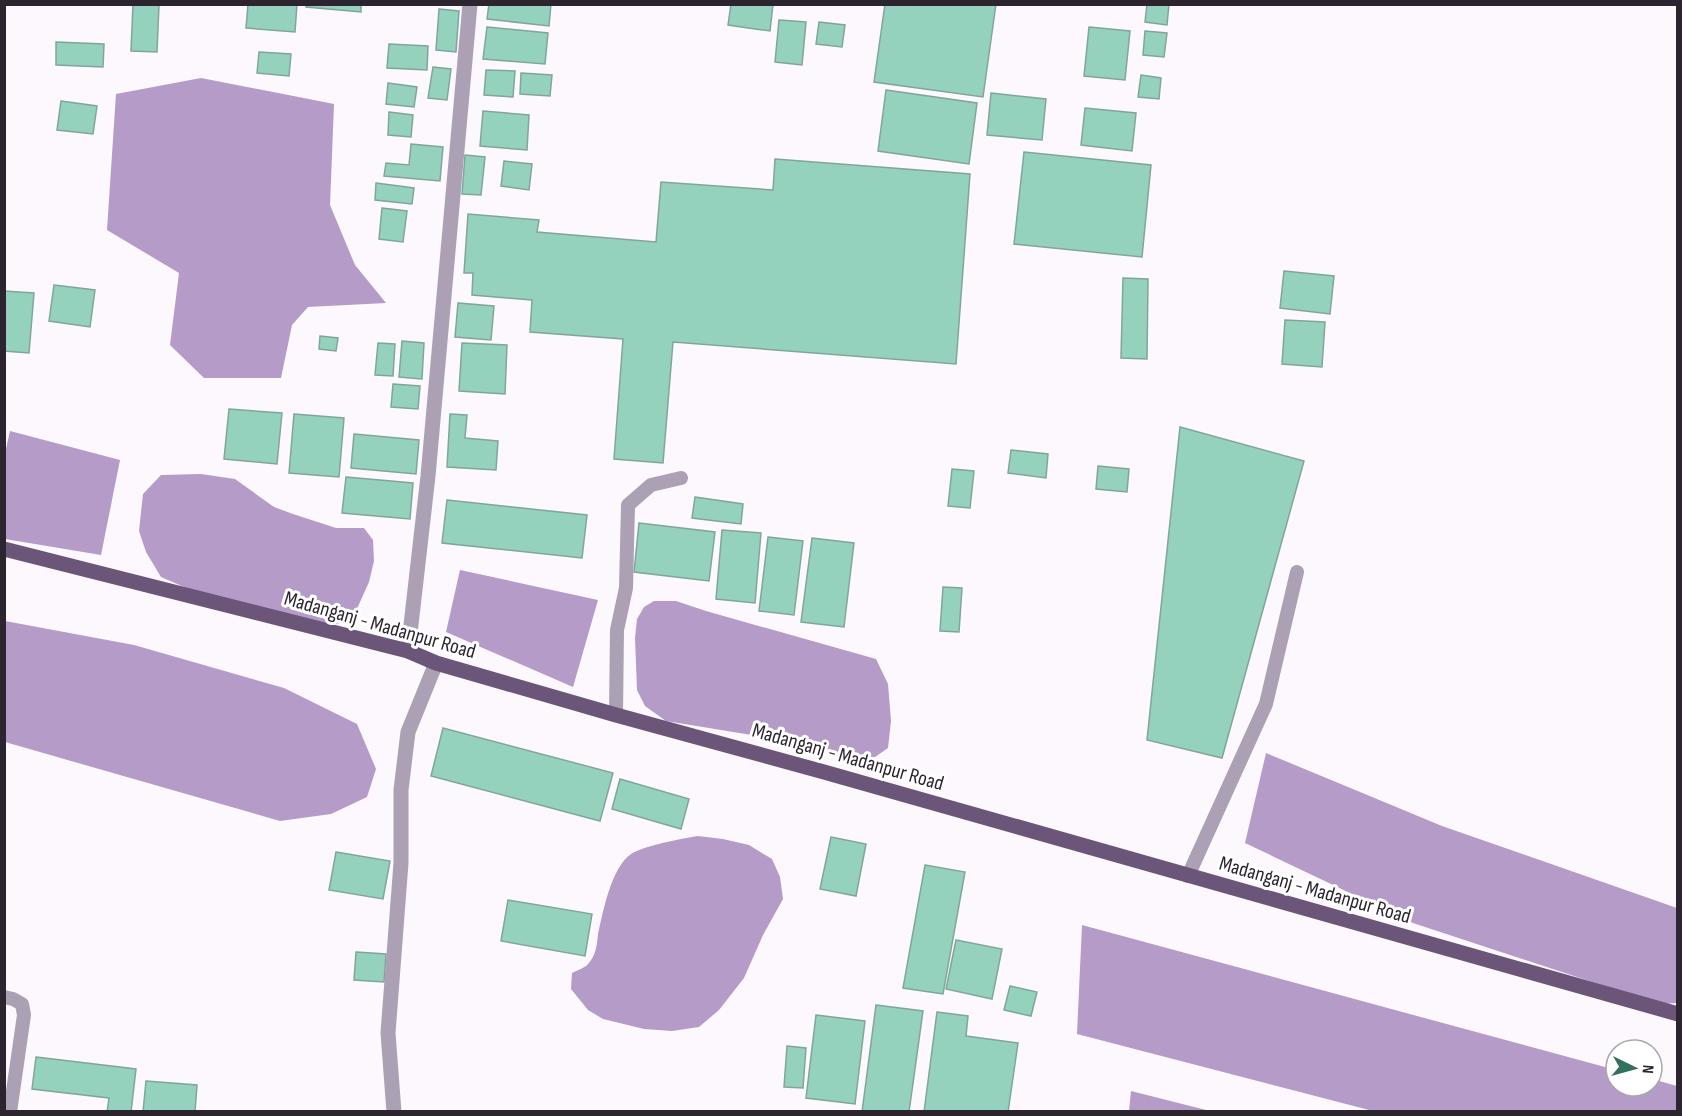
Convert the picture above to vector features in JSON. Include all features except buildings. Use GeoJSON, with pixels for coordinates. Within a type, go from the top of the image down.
{"type":"FeatureCollection","features":[{"type":"Feature","properties":{"kind":"main road","name":"Madanganj - Madanpur Road"},"geometry":{"type":"LineString","coordinates":[[4,549],[408,651],[436,663],[616,715],[1677,1014]]}},
{"type":"Feature","properties":{"kind":"street"},"geometry":{"type":"LineString","coordinates":[[408,651],[428,476],[470,4]]}},
{"type":"Feature","properties":{"kind":"street"},"geometry":{"type":"LineString","coordinates":[[394,1112],[388,1033],[400,863],[401,790],[408,732],[436,663]]}},
{"type":"Feature","properties":{"kind":"lane"},"geometry":{"type":"LineString","coordinates":[[616,715],[617,630],[626,588],[628,505],[651,485],[681,478]]}},
{"type":"Feature","properties":{"kind":"lane"},"geometry":{"type":"LineString","coordinates":[[1188,876],[1266,704],[1297,572]]}},
{"type":"Feature","properties":{"kind":"lane"},"geometry":{"type":"LineString","coordinates":[[4,997],[22,1004],[24,1015],[10,1112]]}},
{"type":"Feature","properties":{"kind":"shaded area"},"geometry":{"type":"Polygon","coordinates":[[[201,78],[334,104],[330,205],[355,265],[386,303],[308,307],[292,325],[281,378],[204,378],[170,345],[179,273],[107,230],[116,94],[201,78]]]}},
{"type":"Feature","properties":{"kind":"shaded area"},"geometry":{"type":"Polygon","coordinates":[[[10,431],[120,460],[101,555],[5,539],[5,453],[10,431]]]}},
{"type":"Feature","properties":{"kind":"shaded area"},"geometry":{"type":"Polygon","coordinates":[[[201,474],[235,479],[274,507],[293,514],[336,528],[364,528],[373,540],[374,561],[369,582],[356,611],[341,623],[323,625],[219,602],[161,577],[146,552],[139,531],[143,494],[161,475],[201,474]]]}},
{"type":"Feature","properties":{"kind":"shaded area"},"geometry":{"type":"Polygon","coordinates":[[[460,570],[598,600],[573,687],[446,632],[460,570]]]}},
{"type":"Feature","properties":{"kind":"shaded area"},"geometry":{"type":"Polygon","coordinates":[[[654,601],[676,601],[876,659],[888,684],[891,721],[888,748],[875,757],[862,761],[829,753],[805,740],[782,740],[666,721],[645,706],[637,690],[635,638],[637,619],[644,607],[654,601]]]}},
{"type":"Feature","properties":{"kind":"shaded area"},"geometry":{"type":"Polygon","coordinates":[[[5,621],[134,645],[284,688],[357,724],[376,769],[367,797],[331,814],[280,821],[5,742],[5,621]]]}},
{"type":"Feature","properties":{"kind":"shaded area"},"geometry":{"type":"Polygon","coordinates":[[[1266,753],[1442,826],[1677,908],[1677,1003],[1659,1004],[1413,923],[1245,843],[1266,753]]]}},
{"type":"Feature","properties":{"kind":"shaded area"},"geometry":{"type":"Polygon","coordinates":[[[698,836],[749,845],[772,859],[780,877],[783,899],[763,935],[744,978],[719,1010],[699,1027],[672,1031],[644,1029],[603,1019],[588,1010],[571,989],[572,973],[587,965],[593,957],[605,903],[618,869],[631,854],[637,851],[698,836]]]}},
{"type":"Feature","properties":{"kind":"shaded area"},"geometry":{"type":"Polygon","coordinates":[[[1082,925],[1604,1067],[1604,1098],[1664,1098],[1664,1082],[1677,1086],[1677,1111],[1373,1111],[1077,1034],[1082,925]]]}},
{"type":"Feature","properties":{"kind":"shaded area"},"geometry":{"type":"Polygon","coordinates":[[[1131,1091],[1210,1111],[1129,1111],[1131,1091]]]}}]}
